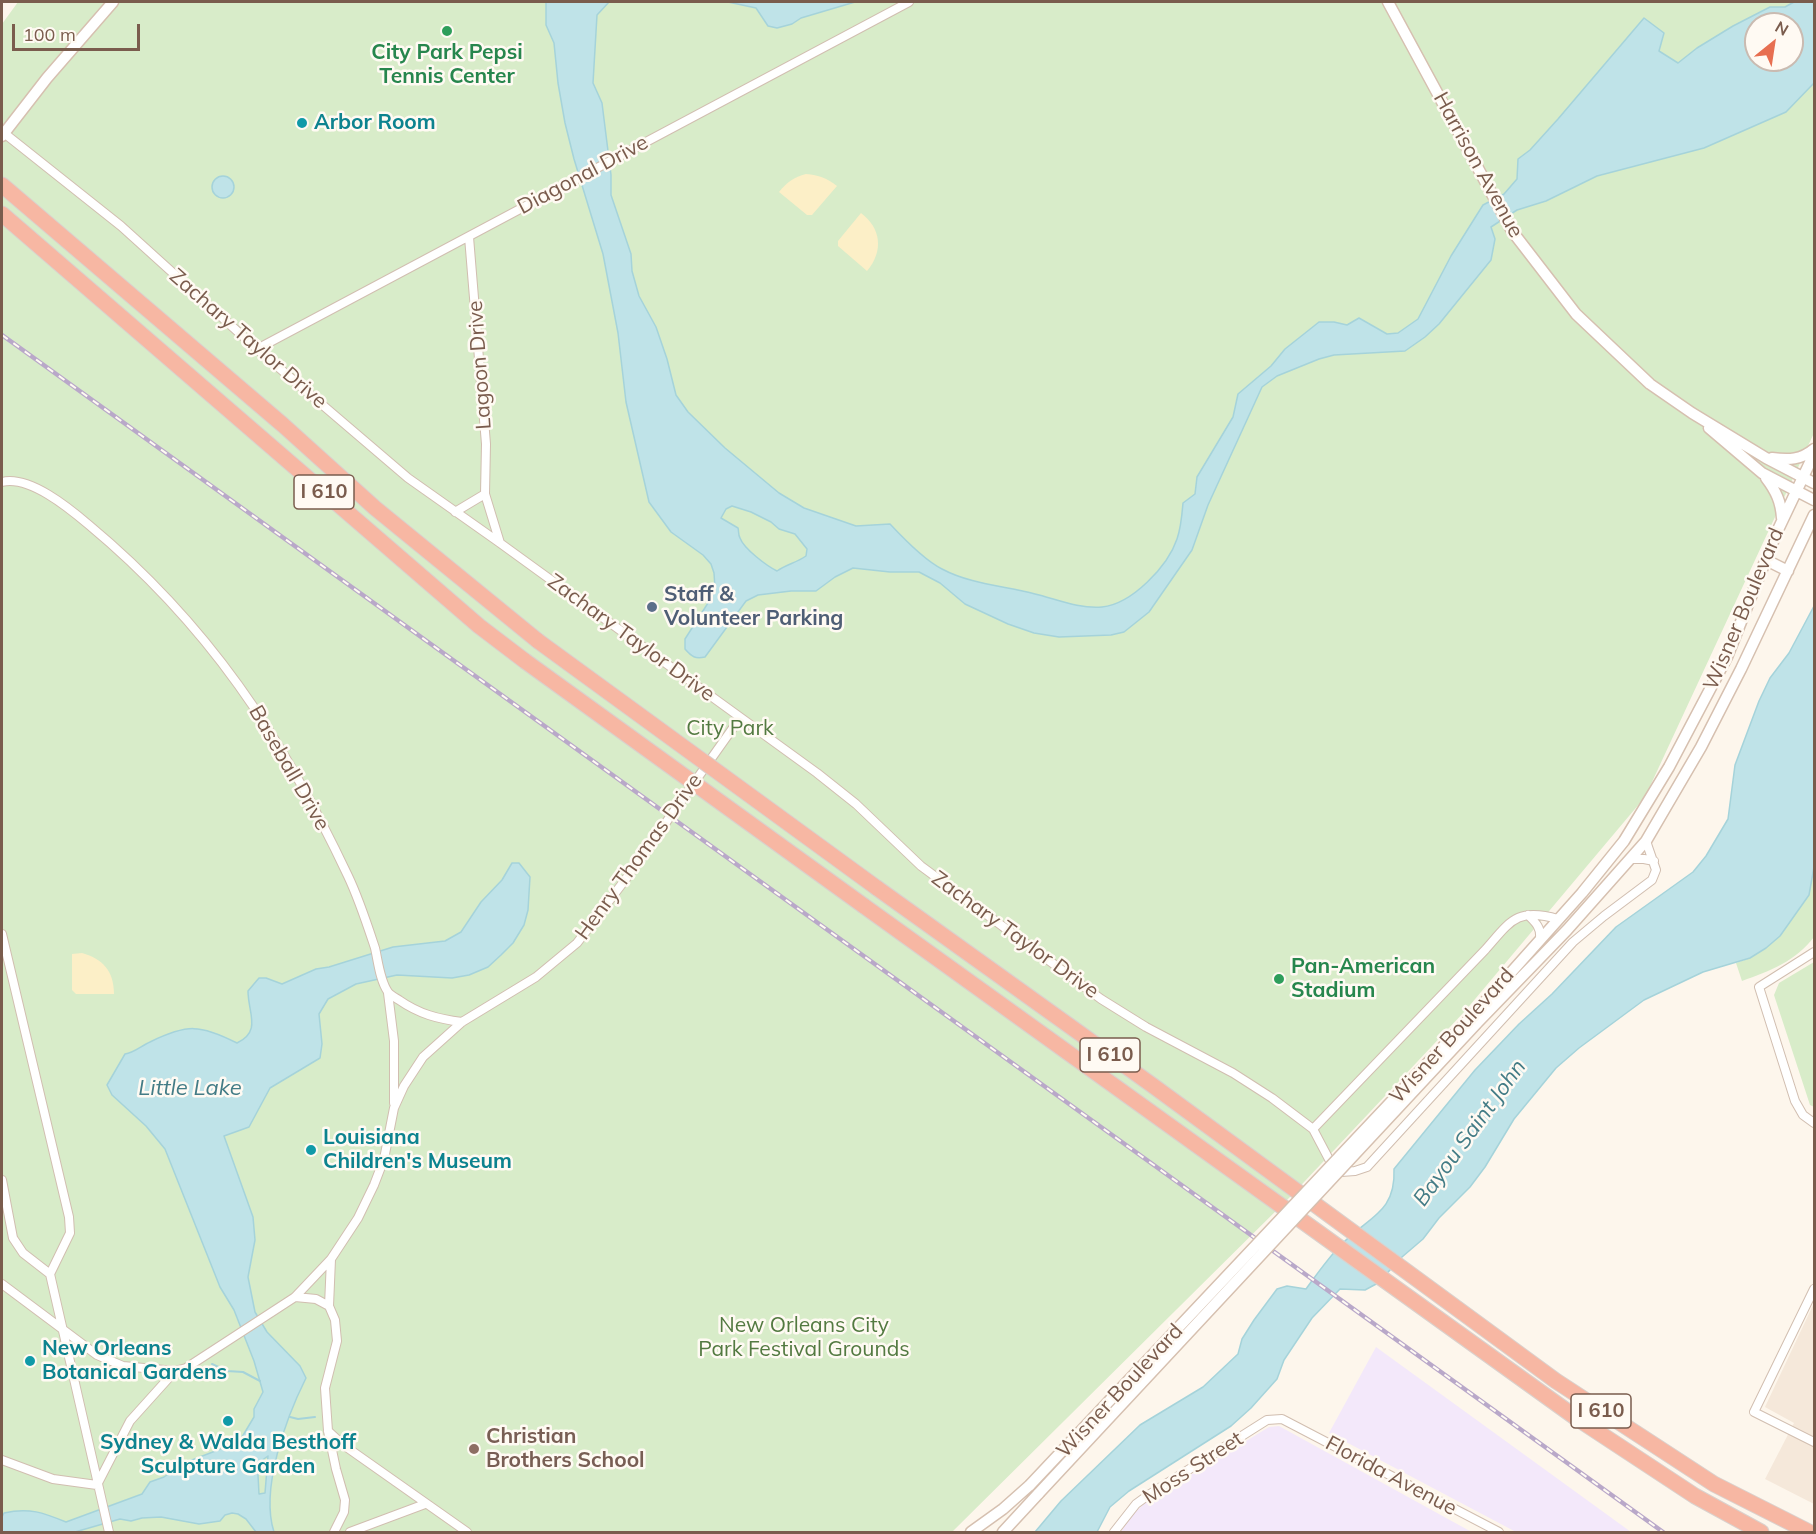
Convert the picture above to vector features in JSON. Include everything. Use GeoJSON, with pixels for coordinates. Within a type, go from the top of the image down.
{"type":"FeatureCollection","features":[{"type":"Feature","properties":{"kind":"highway","name":"I 610"},"geometry":{"type":"LineString","coordinates":[[2,185],[283,425],[375,508],[538,640],[1556,1381],[1714,1484],[1809,1533]]}},
{"type":"Feature","properties":{"kind":"highway","name":"I 610"},"geometry":{"type":"LineString","coordinates":[[2,214],[479,626],[525,661],[1575,1417],[1695,1496],[1761,1533]]}},
{"type":"Feature","properties":{"kind":"street"},"geometry":{"type":"LineString","coordinates":[[3,134],[113,2]]}},
{"type":"Feature","properties":{"kind":"street","name":"Diagonal Drive"},"geometry":{"type":"LineString","coordinates":[[257,349],[909,2]]}},
{"type":"Feature","properties":{"kind":"street","name":"Harrison Avenue"},"geometry":{"type":"LineString","coordinates":[[1388,2],[1512,231],[1576,314],[1650,384],[1692,413],[1766,458],[1815,483]]}},
{"type":"Feature","properties":{"kind":"street","name":"Zachary Taylor Drive"},"geometry":{"type":"LineString","coordinates":[[3,134],[114,220],[257,349],[408,478],[856,804],[921,867],[1101,999],[1146,1027],[1233,1073],[1272,1098],[1313,1129],[1332,1165],[1341,1172],[1367,1167],[1573,942],[1652,880],[1656,870],[1654,861]]}},
{"type":"Feature","properties":{"kind":"street","name":"Lagoon Drive"},"geometry":{"type":"LineString","coordinates":[[470,237],[486,444],[485,494],[500,543]]}},
{"type":"Feature","properties":{"kind":"street","name":"Harrison Avenue"},"geometry":{"type":"LineString","coordinates":[[1692,413],[1762,473],[1815,500]]}},
{"type":"Feature","properties":{"kind":"street"},"geometry":{"type":"LineString","coordinates":[[1766,458],[1793,460],[1815,451]]}},
{"type":"Feature","properties":{"kind":"street","name":"Wisner Boulevard"},"geometry":{"type":"LineString","coordinates":[[1003,1533],[1474,1020],[1540,938],[1582,893],[1624,841],[1669,767],[1727,657],[1782,520],[1815,451]]}},
{"type":"Feature","properties":{"kind":"street"},"geometry":{"type":"LineString","coordinates":[[1762,473],[1777,494],[1781,505],[1782,520]]}},
{"type":"Feature","properties":{"kind":"street","name":"Baseball Drive"},"geometry":{"type":"LineString","coordinates":[[2,482],[10,480],[34,488],[62,504],[123,554],[177,608],[211,647],[259,712],[302,782],[325,827],[350,879],[370,935],[388,993],[394,1041],[394,1107]]}},
{"type":"Feature","properties":{"kind":"street"},"geometry":{"type":"LineString","coordinates":[[455,512],[485,494]]}},
{"type":"Feature","properties":{"kind":"street","name":"Wisner Boulevard"},"geometry":{"type":"LineString","coordinates":[[971,1533],[1030,1485],[1474,1020],[1567,930],[1632,859],[1646,841],[1701,747],[1815,515]]}},
{"type":"Feature","properties":{"kind":"street"},"geometry":{"type":"LineString","coordinates":[[1766,560],[1788,571]]}},
{"type":"Feature","properties":{"kind":"street","name":"Henry Thomas Drive"},"geometry":{"type":"LineString","coordinates":[[97,1485],[130,1421],[175,1371],[186,1368],[295,1297],[331,1259],[358,1218],[374,1185],[384,1159],[394,1107],[404,1086],[423,1057],[462,1022],[528,982],[577,943],[628,876],[740,718]]}},
{"type":"Feature","properties":{"kind":"street"},"geometry":{"type":"LineString","coordinates":[[1669,767],[1684,776]]}},
{"type":"Feature","properties":{"kind":"street"},"geometry":{"type":"LineString","coordinates":[[1646,841],[1654,861]]}},
{"type":"Feature","properties":{"kind":"street"},"geometry":{"type":"LineString","coordinates":[[1632,859],[1654,861]]}},
{"type":"Feature","properties":{"kind":"street"},"geometry":{"type":"LineString","coordinates":[[1528,915],[1536,922],[1540,938]]}},
{"type":"Feature","properties":{"kind":"street"},"geometry":{"type":"LineString","coordinates":[[1313,1129],[1517,917],[1528,915],[1558,919]]}},
{"type":"Feature","properties":{"kind":"street"},"geometry":{"type":"LineString","coordinates":[[2,933],[69,1218],[70,1233],[51,1274],[108,1528]]}},
{"type":"Feature","properties":{"kind":"street"},"geometry":{"type":"LineString","coordinates":[[1815,952],[1759,987],[1795,1101],[1803,1115],[1815,1123]]}},
{"type":"Feature","properties":{"kind":"street"},"geometry":{"type":"LineString","coordinates":[[388,993],[426,1016],[462,1022]]}},
{"type":"Feature","properties":{"kind":"street"},"geometry":{"type":"LineString","coordinates":[[2,1180],[14,1238],[23,1252],[51,1274]]}},
{"type":"Feature","properties":{"kind":"street"},"geometry":{"type":"LineString","coordinates":[[331,1259],[329,1305],[337,1341],[325,1388],[328,1431],[345,1500],[344,1512],[334,1533]]}},
{"type":"Feature","properties":{"kind":"street"},"geometry":{"type":"LineString","coordinates":[[2,1284],[97,1355],[123,1366],[175,1371]]}},
{"type":"Feature","properties":{"kind":"street"},"geometry":{"type":"LineString","coordinates":[[1815,1289],[1754,1412],[1815,1442]]}},
{"type":"Feature","properties":{"kind":"street"},"geometry":{"type":"LineString","coordinates":[[295,1297],[316,1299],[329,1305]]}},
{"type":"Feature","properties":{"kind":"street","name":"Moss Street"},"geometry":{"type":"LineString","coordinates":[[1116,1532],[1136,1504],[1147,1496],[1267,1420],[1282,1419]]}},
{"type":"Feature","properties":{"kind":"street","name":"Florida Avenue"},"geometry":{"type":"LineString","coordinates":[[1282,1419],[1499,1533]]}},
{"type":"Feature","properties":{"kind":"street"},"geometry":{"type":"LineString","coordinates":[[328,1431],[342,1444],[467,1533]]}},
{"type":"Feature","properties":{"kind":"street"},"geometry":{"type":"LineString","coordinates":[[2,1460],[53,1479],[97,1485]]}},
{"type":"Feature","properties":{"kind":"street"},"geometry":{"type":"LineString","coordinates":[[350,1533],[425,1504]]}},
{"type":"Feature","properties":{"kind":"shaded area"},"geometry":{"type":"Polygon","coordinates":[[[1814,1303],[1814,1504],[1765,1479],[1794,1423],[1765,1407],[1814,1303]]]}},
{"type":"Feature","properties":{"kind":"shaded area"},"geometry":{"type":"Polygon","coordinates":[[[1376,1347],[1631,1532],[1516,1532],[1329,1433],[1376,1347]]]}},
{"type":"Feature","properties":{"kind":"shaded area"},"geometry":{"type":"Polygon","coordinates":[[[1279,1426],[1473,1532],[1121,1532],[1130,1517],[1145,1503],[1269,1427],[1279,1426]]]}},
{"type":"Feature","properties":{"kind":"green space","name":"City Park"},"geometry":{"type":"Polygon","coordinates":[[[18,2],[1814,2],[1814,433],[1645,797],[1465,1011],[1289,1198],[952,1532],[2,1532],[2,24],[18,2]]]}},
{"type":"Feature","properties":{"kind":"green space"},"geometry":{"type":"Polygon","coordinates":[[[1814,867],[1814,937],[1791,959],[1742,981],[1736,963],[1766,948],[1809,895],[1814,867]]]}},
{"type":"Feature","properties":{"kind":"green space"},"geometry":{"type":"Polygon","coordinates":[[[1814,962],[1814,1107],[1810,1105],[1774,995],[1779,983],[1814,962]]]}},
{"type":"Feature","properties":{"kind":"sand"},"geometry":{"type":"Polygon","coordinates":[[[806,174],[823,177],[837,186],[812,215],[807,215],[779,192],[791,180],[806,174]]]}},
{"type":"Feature","properties":{"kind":"sand"},"geometry":{"type":"Polygon","coordinates":[[[861,213],[873,226],[878,240],[876,256],[867,271],[838,246],[838,241],[861,213]]]}},
{"type":"Feature","properties":{"kind":"sand"},"geometry":{"type":"Polygon","coordinates":[[[82,953],[96,959],[106,967],[112,979],[114,994],[76,994],[72,990],[72,954],[82,953]]]}},
{"type":"Feature","properties":{"kind":"water"},"geometry":{"type":"Polygon","coordinates":[[[546,2],[609,2],[597,15],[593,83],[602,103],[611,175],[611,195],[631,254],[632,271],[639,296],[656,327],[676,395],[688,412],[725,448],[779,493],[804,508],[856,526],[890,524],[928,560],[964,578],[1076,605],[1102,607],[1125,599],[1137,591],[1166,561],[1178,535],[1183,503],[1195,494],[1197,477],[1233,417],[1238,394],[1271,366],[1285,349],[1319,322],[1347,325],[1359,318],[1387,334],[1398,333],[1418,319],[1451,256],[1483,205],[1504,194],[1517,179],[1518,159],[1530,150],[1558,119],[1644,18],[1664,33],[1659,51],[1678,63],[1697,48],[1744,20],[1744,72],[1804,72],[1804,12],[1760,12],[1770,7],[1785,7],[1794,2],[1814,2],[1814,83],[1786,112],[1704,148],[1597,176],[1546,201],[1517,210],[1491,227],[1495,239],[1491,260],[1439,324],[1405,351],[1334,355],[1277,376],[1262,387],[1208,505],[1192,550],[1149,612],[1124,632],[1111,635],[1059,637],[1034,633],[965,604],[940,583],[919,572],[853,568],[835,577],[816,591],[758,595],[746,601],[705,657],[699,658],[692,656],[685,649],[685,639],[715,588],[714,573],[711,564],[703,555],[671,532],[649,502],[626,402],[618,333],[603,254],[565,123],[554,43],[546,25],[546,2]],[[732,506],[726,509],[721,518],[738,528],[742,542],[756,557],[777,571],[806,556],[807,549],[795,534],[779,529],[771,522],[732,506]]]}},
{"type":"Feature","properties":{"kind":"water"},"geometry":{"type":"Polygon","coordinates":[[[728,2],[855,2],[801,18],[792,24],[777,28],[768,26],[756,8],[728,2]]]}},
{"type":"Feature","properties":{"kind":"water"},"geometry":{"type":"Polygon","coordinates":[[[223,176],[231,179],[234,187],[231,195],[223,198],[215,195],[212,187],[215,179],[223,176]]]}},
{"type":"Feature","properties":{"kind":"water","name":"Bayou Saint John"},"geometry":{"type":"Polygon","coordinates":[[[1814,606],[1814,867],[1809,895],[1780,936],[1750,958],[1703,972],[1644,1000],[1556,1068],[1514,1119],[1470,1187],[1439,1218],[1423,1239],[1402,1257],[1378,1283],[1365,1290],[1340,1289],[1312,1318],[1284,1360],[1277,1379],[1231,1426],[1129,1491],[1110,1507],[1097,1532],[1035,1532],[1061,1501],[1140,1425],[1203,1387],[1238,1354],[1242,1339],[1277,1289],[1287,1286],[1306,1289],[1336,1250],[1385,1205],[1393,1184],[1394,1169],[1475,1070],[1616,927],[1693,872],[1706,856],[1728,819],[1735,765],[1759,701],[1770,678],[1789,653],[1814,606]]]}},
{"type":"Feature","properties":{"kind":"water","name":"Little Lake"},"geometry":{"type":"Polygon","coordinates":[[[512,863],[519,863],[530,877],[528,910],[524,925],[513,943],[488,967],[469,975],[452,978],[397,975],[356,984],[328,999],[319,1014],[322,1044],[320,1058],[270,1088],[249,1127],[224,1136],[253,1217],[255,1240],[248,1277],[255,1312],[267,1332],[300,1366],[306,1378],[283,1433],[277,1454],[270,1495],[274,1532],[256,1532],[246,1519],[232,1513],[225,1515],[220,1521],[199,1524],[161,1517],[131,1521],[120,1519],[75,1532],[2,1532],[4,1513],[36,1512],[66,1522],[142,1494],[150,1482],[164,1477],[184,1463],[239,1442],[254,1417],[254,1409],[263,1392],[254,1361],[234,1310],[220,1287],[165,1149],[146,1126],[112,1095],[107,1085],[125,1054],[184,1029],[213,1032],[237,1043],[249,1033],[252,1021],[248,991],[259,978],[282,984],[316,969],[393,947],[445,941],[461,932],[481,902],[502,880],[512,863]],[[268,1456],[261,1461],[258,1475],[259,1494],[265,1493],[268,1456]]]}},
{"type":"Feature","properties":{"kind":"waterway"},"geometry":{"type":"LineString","coordinates":[[212,1364],[227,1371],[243,1372],[260,1381]]}},
{"type":"Feature","properties":{"kind":"waterway"},"geometry":{"type":"LineString","coordinates":[[290,1417],[298,1419],[315,1417]]}},
{"type":"Feature","properties":{"kind":"railway"},"geometry":{"type":"LineString","coordinates":[[2,335],[1663,1532]]}},
{"type":"Feature","properties":{"kind":"place","name":"City Park Pepsi Tennis Center"},"geometry":{"type":"Point","coordinates":[447,31]}},
{"type":"Feature","properties":{"kind":"place","name":"Arbor Room"},"geometry":{"type":"Point","coordinates":[302,123]}},
{"type":"Feature","properties":{"kind":"place","name":"Staff & Volunteer Parking"},"geometry":{"type":"Point","coordinates":[652,607]}},
{"type":"Feature","properties":{"kind":"place","name":"Pan-American Stadium"},"geometry":{"type":"Point","coordinates":[1279,979]}},
{"type":"Feature","properties":{"kind":"place","name":"Louisiana Children's Museum"},"geometry":{"type":"Point","coordinates":[311,1150]}},
{"type":"Feature","properties":{"kind":"place","name":"New Orleans Botanical Gardens"},"geometry":{"type":"Point","coordinates":[30,1361]}},
{"type":"Feature","properties":{"kind":"place","name":"Sydney & Walda Besthoff Sculpture Garden"},"geometry":{"type":"Point","coordinates":[228,1421]}},
{"type":"Feature","properties":{"kind":"place","name":"Christian Brothers School"},"geometry":{"type":"Point","coordinates":[474,1449]}},
{"type":"Feature","properties":{"kind":"park label","name":"New Orleans City Park Festival Grounds"},"geometry":{"type":"Point","coordinates":[804,1338]}}]}
